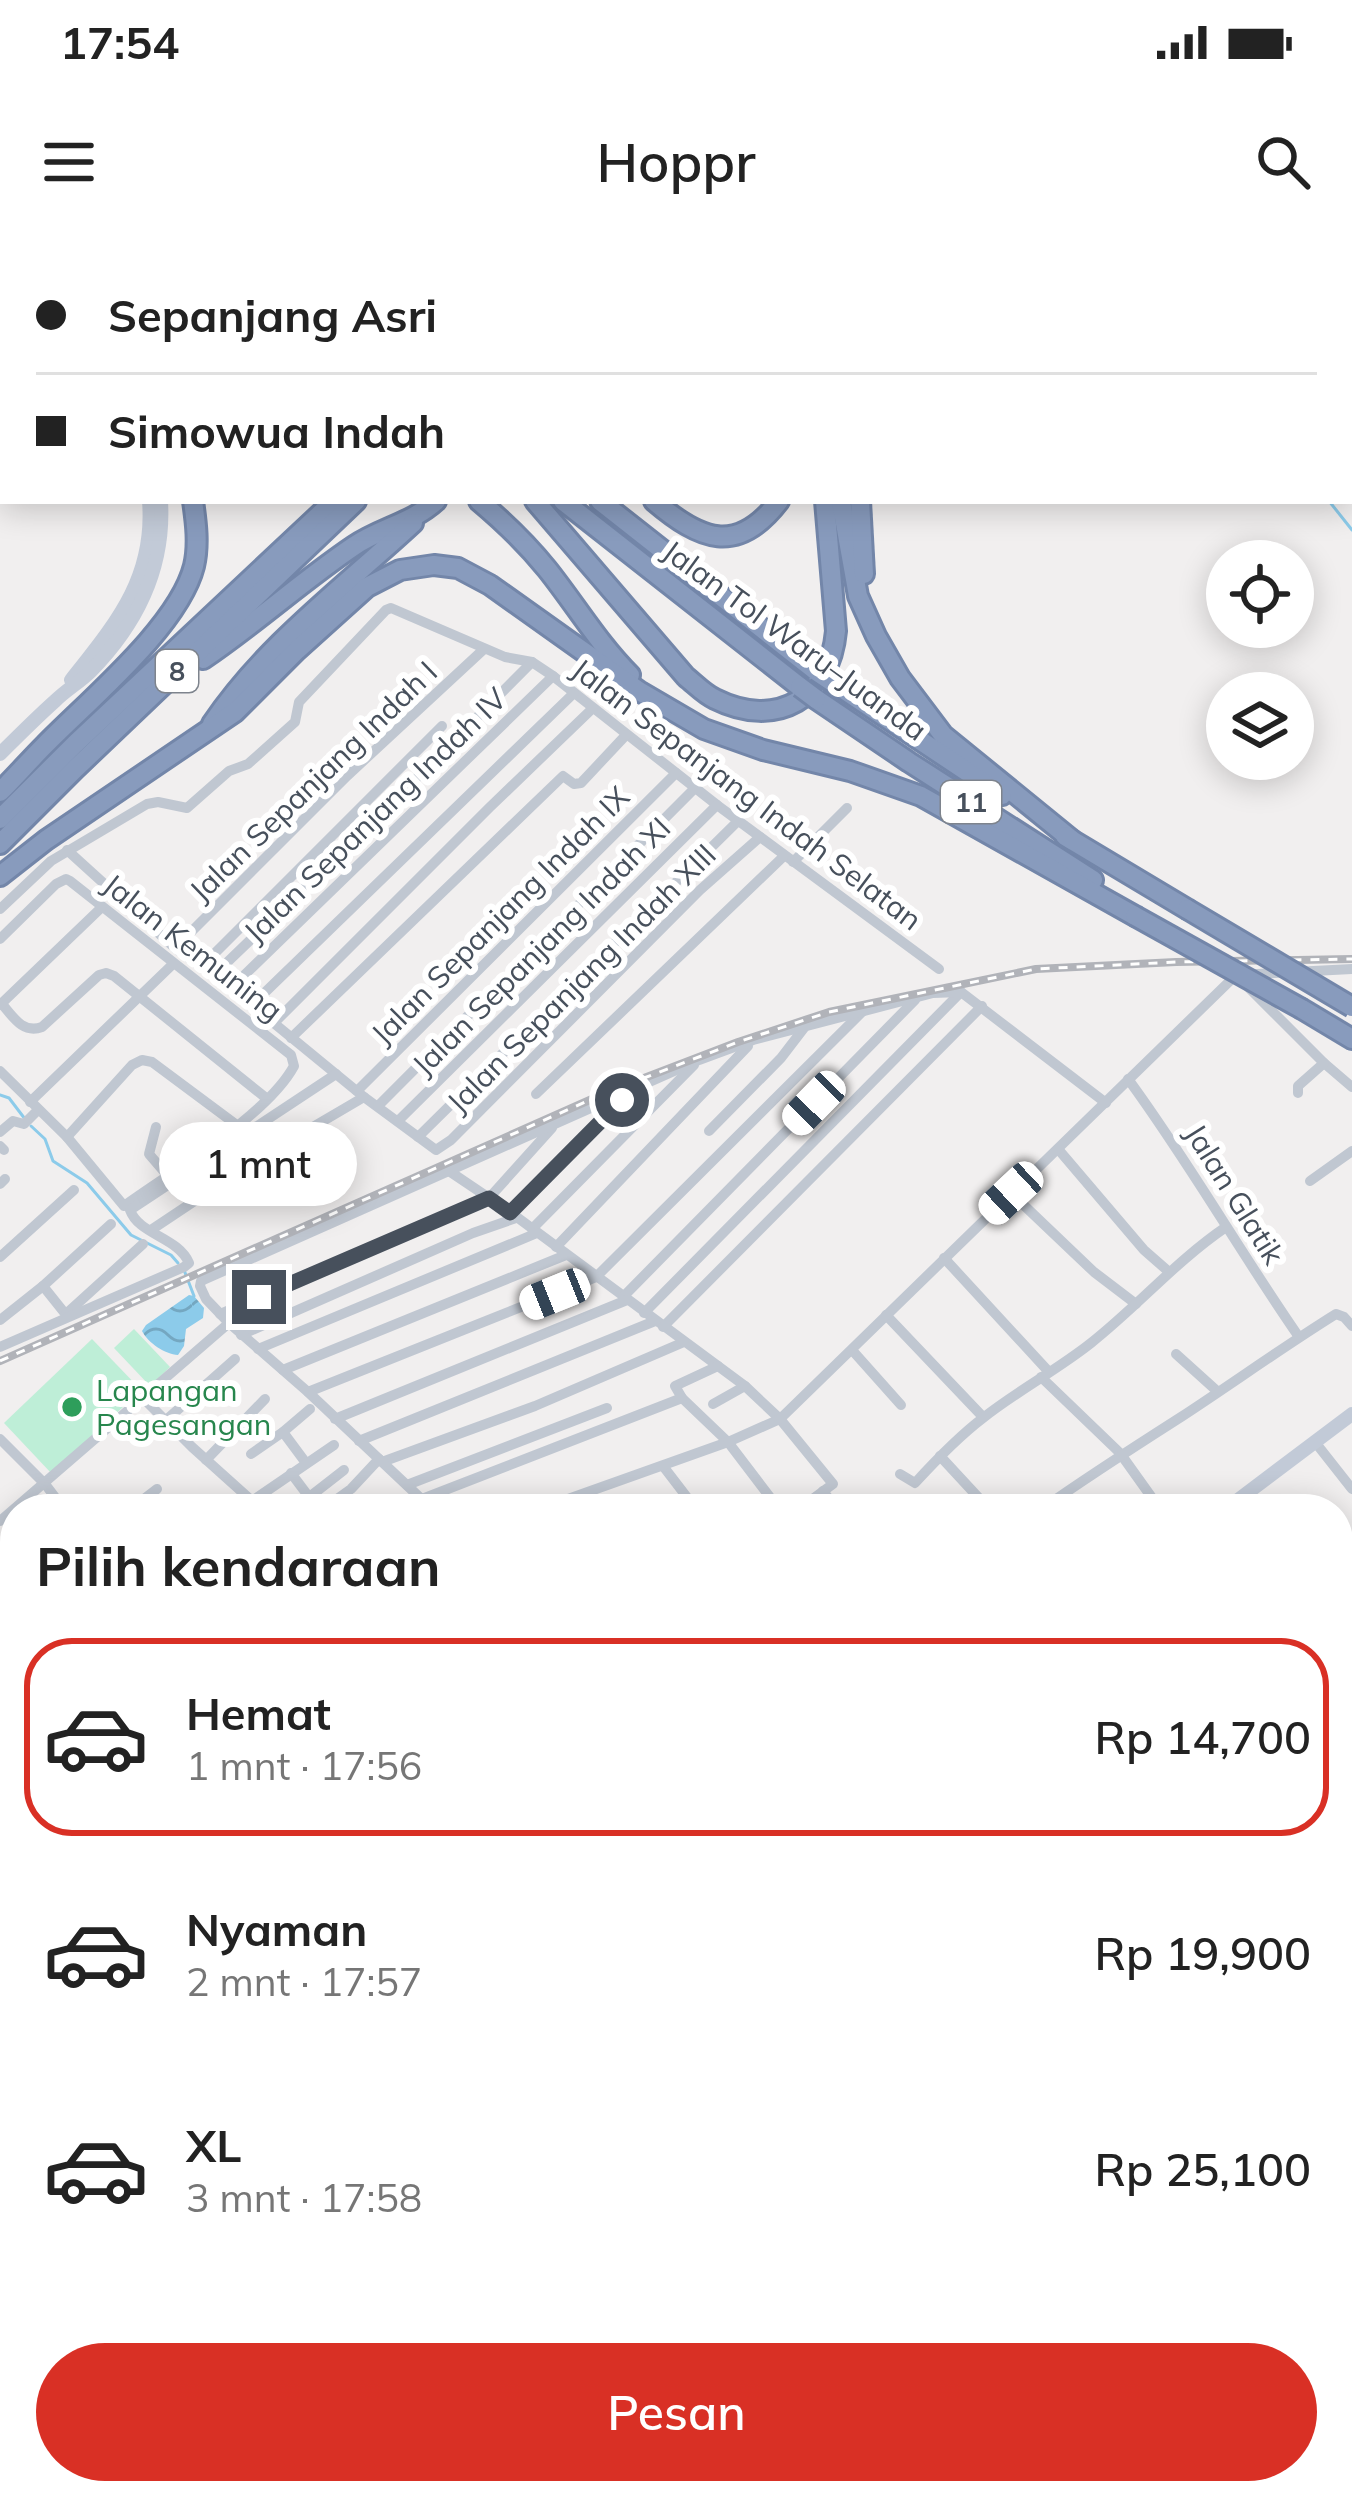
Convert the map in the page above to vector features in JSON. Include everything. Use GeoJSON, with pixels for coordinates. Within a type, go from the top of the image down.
{"type":"FeatureCollection","features":[{"type":"Feature","properties":{"kind":"highway"},"geometry":{"type":"LineString","coordinates":[[0,793],[114,678],[185,590],[197,541],[193,504]]}},
{"type":"Feature","properties":{"kind":"highway"},"geometry":{"type":"LineString","coordinates":[[64,727],[79,721],[172,627],[196,587],[207,550],[203,504]]}},
{"type":"Feature","properties":{"kind":"highway","name":"8"},"geometry":{"type":"LineString","coordinates":[[0,819],[331,504]]}},
{"type":"Feature","properties":{"kind":"highway","name":"8"},"geometry":{"type":"LineString","coordinates":[[0,844],[353,504]]}},
{"type":"Feature","properties":{"kind":"highway"},"geometry":{"type":"LineString","coordinates":[[169,679],[240,634],[350,548],[433,504]]}},
{"type":"Feature","properties":{"kind":"highway"},"geometry":{"type":"LineString","coordinates":[[206,733],[228,700],[282,640],[433,504]]}},
{"type":"Feature","properties":{"kind":"highway"},"geometry":{"type":"LineString","coordinates":[[482,504],[510,526],[547,568],[614,658],[674,713]]}},
{"type":"Feature","properties":{"kind":"highway"},"geometry":{"type":"LineString","coordinates":[[539,504],[686,676],[711,698],[759,710],[785,708],[800,700],[816,688],[829,668],[836,631],[825,504]]}},
{"type":"Feature","properties":{"kind":"highway","name":"Jalan Tol Waru–Juanda"},"geometry":{"type":"LineString","coordinates":[[567,504],[808,693],[909,763],[1141,915],[1352,1039]]}},
{"type":"Feature","properties":{"kind":"highway","name":"11"},"geometry":{"type":"LineString","coordinates":[[604,504],[824,676],[923,745],[1352,1007]]}},
{"type":"Feature","properties":{"kind":"highway"},"geometry":{"type":"LineString","coordinates":[[657,504],[682,526],[719,536],[736,535],[759,524],[776,504]]}},
{"type":"Feature","properties":{"kind":"highway"},"geometry":{"type":"LineString","coordinates":[[842,504],[858,596],[900,678],[943,735],[1072,840]]}},
{"type":"Feature","properties":{"kind":"highway"},"geometry":{"type":"LineString","coordinates":[[860,504],[866,592],[876,636]]}},
{"type":"Feature","properties":{"kind":"highway"},"geometry":{"type":"LineString","coordinates":[[0,876],[235,712],[367,587],[400,570],[434,565],[458,568],[490,585],[674,713],[730,740],[850,771],[921,796],[1141,915]]}},
{"type":"Feature","properties":{"kind":"street"},"geometry":{"type":"LineString","coordinates":[[57,698],[129,602],[146,557],[149,504]]}},
{"type":"Feature","properties":{"kind":"street"},"geometry":{"type":"LineString","coordinates":[[0,754],[99,663],[130,623],[159,559],[161,504]]}},
{"type":"Feature","properties":{"kind":"street","name":"Jalan Sepanjang Indah Selatan"},"geometry":{"type":"LineString","coordinates":[[67,850],[147,804],[192,806],[229,771],[248,764],[295,722],[299,702],[391,608],[484,649],[532,662],[939,969]]}},
{"type":"Feature","properties":{"kind":"street","name":"Jalan Sepanjang Indah I"},"geometry":{"type":"LineString","coordinates":[[175,948],[347,776],[484,649]]}},
{"type":"Feature","properties":{"kind":"street"},"geometry":{"type":"LineString","coordinates":[[214,975],[532,662]]}},
{"type":"Feature","properties":{"kind":"street","name":"Jalan Sepanjang Indah IV"},"geometry":{"type":"LineString","coordinates":[[231,988],[553,676]]}},
{"type":"Feature","properties":{"kind":"street"},"geometry":{"type":"LineString","coordinates":[[252,1005],[574,693]]}},
{"type":"Feature","properties":{"kind":"street"},"geometry":{"type":"LineString","coordinates":[[274,1024],[593,708]]}},
{"type":"Feature","properties":{"kind":"street"},"geometry":{"type":"LineString","coordinates":[[201,967],[442,726]]}},
{"type":"Feature","properties":{"kind":"street"},"geometry":{"type":"LineString","coordinates":[[291,1038],[563,776],[581,783],[626,735]]}},
{"type":"Feature","properties":{"kind":"street","name":"Jalan Sepanjang Indah IX"},"geometry":{"type":"LineString","coordinates":[[151,1230],[361,1094],[676,773]]}},
{"type":"Feature","properties":{"kind":"street"},"geometry":{"type":"LineString","coordinates":[[516,782],[535,802]]}},
{"type":"Feature","properties":{"kind":"street"},"geometry":{"type":"LineString","coordinates":[[378,1106],[695,788]]}},
{"type":"Feature","properties":{"kind":"street","name":"Jalan Sepanjang Indah XI"},"geometry":{"type":"LineString","coordinates":[[398,1120],[717,805]]}},
{"type":"Feature","properties":{"kind":"street"},"geometry":{"type":"LineString","coordinates":[[536,1094],[847,808]]}},
{"type":"Feature","properties":{"kind":"street"},"geometry":{"type":"LineString","coordinates":[[0,909],[67,850],[175,948],[418,1137],[738,820]]}},
{"type":"Feature","properties":{"kind":"street","name":"Jalan Sepanjang Indah XIII"},"geometry":{"type":"LineString","coordinates":[[418,1137],[436,1150],[452,1140],[700,890],[760,837]]}},
{"type":"Feature","properties":{"kind":"street","name":"Jalan Kemuning"},"geometry":{"type":"LineString","coordinates":[[0,939],[61,880],[70,881],[291,1054],[291,1071],[238,1126],[127,1208]]}},
{"type":"Feature","properties":{"kind":"street"},"geometry":{"type":"LineString","coordinates":[[103,907],[1,1004],[22,1027],[36,1030],[106,973],[266,1098]]}},
{"type":"Feature","properties":{"kind":"street"},"geometry":{"type":"LineString","coordinates":[[0,1132],[11,1121],[22,1125],[172,964]]}},
{"type":"Feature","properties":{"kind":"street"},"geometry":{"type":"LineString","coordinates":[[584,1494],[780,1419],[1237,975],[1352,969]]}},
{"type":"Feature","properties":{"kind":"street"},"geometry":{"type":"LineString","coordinates":[[1237,975],[1352,1087]]}},
{"type":"Feature","properties":{"kind":"street"},"geometry":{"type":"LineString","coordinates":[[417,1494],[241,1335],[206,1299],[201,1281],[699,1060],[753,1040],[939,992],[961,992],[1106,1102]]}},
{"type":"Feature","properties":{"kind":"street"},"geometry":{"type":"LineString","coordinates":[[654,1320],[961,992]]}},
{"type":"Feature","properties":{"kind":"street"},"geometry":{"type":"LineString","coordinates":[[335,1419],[625,1299],[917,997]]}},
{"type":"Feature","properties":{"kind":"street"},"geometry":{"type":"LineString","coordinates":[[358,1441],[654,1320],[982,1006]]}},
{"type":"Feature","properties":{"kind":"street"},"geometry":{"type":"LineString","coordinates":[[308,1392],[596,1277],[863,1010]]}},
{"type":"Feature","properties":{"kind":"street"},"geometry":{"type":"LineString","coordinates":[[710,1131],[781,1058],[806,1025]]}},
{"type":"Feature","properties":{"kind":"street"},"geometry":{"type":"LineString","coordinates":[[283,1370],[561,1251],[753,1040]]}},
{"type":"Feature","properties":{"kind":"street"},"geometry":{"type":"LineString","coordinates":[[67,1136],[132,1065],[142,1060],[152,1062],[238,1126]]}},
{"type":"Feature","properties":{"kind":"street"},"geometry":{"type":"LineString","coordinates":[[258,1349],[535,1231],[699,1060]]}},
{"type":"Feature","properties":{"kind":"street"},"geometry":{"type":"LineString","coordinates":[[1298,1093],[1298,1086],[1324,1063]]}},
{"type":"Feature","properties":{"kind":"street"},"geometry":{"type":"LineString","coordinates":[[0,1071],[32,1112],[67,1136],[132,1218],[186,1255],[189,1263],[0,1347]]}},
{"type":"Feature","properties":{"kind":"street"},"geometry":{"type":"LineString","coordinates":[[127,1208],[336,1074]]}},
{"type":"Feature","properties":{"kind":"street","name":"Jalan Glatik"},"geometry":{"type":"LineString","coordinates":[[1128,1078],[1173,1139],[1299,1337]]}},
{"type":"Feature","properties":{"kind":"street"},"geometry":{"type":"LineString","coordinates":[[241,1335],[513,1215],[632,1090]]}},
{"type":"Feature","properties":{"kind":"street"},"geometry":{"type":"LineString","coordinates":[[33,1494],[144,1399],[224,1318],[489,1198],[555,1124]]}},
{"type":"Feature","properties":{"kind":"street"},"geometry":{"type":"LineString","coordinates":[[156,1127],[149,1154],[167,1175]]}},
{"type":"Feature","properties":{"kind":"street"},"geometry":{"type":"LineString","coordinates":[[1058,1149],[1144,1250],[1168,1271]]}},
{"type":"Feature","properties":{"kind":"street"},"geometry":{"type":"LineString","coordinates":[[1310,1181],[1352,1151]]}},
{"type":"Feature","properties":{"kind":"street"},"geometry":{"type":"LineString","coordinates":[[449,1171],[745,1387],[780,1419],[833,1484],[820,1494]]}},
{"type":"Feature","properties":{"kind":"street"},"geometry":{"type":"LineString","coordinates":[[0,1257],[74,1190]]}},
{"type":"Feature","properties":{"kind":"street"},"geometry":{"type":"LineString","coordinates":[[1011,1193],[1094,1272],[1136,1304]]}},
{"type":"Feature","properties":{"kind":"street"},"geometry":{"type":"LineString","coordinates":[[0,1320],[110,1224]]}},
{"type":"Feature","properties":{"kind":"street"},"geometry":{"type":"LineString","coordinates":[[900,1474],[914,1484],[983,1417],[1089,1345],[1168,1271],[1226,1227]]}},
{"type":"Feature","properties":{"kind":"street"},"geometry":{"type":"LineString","coordinates":[[67,1316],[143,1244]]}},
{"type":"Feature","properties":{"kind":"street"},"geometry":{"type":"LineString","coordinates":[[944,1258],[1120,1453],[1149,1494]]}},
{"type":"Feature","properties":{"kind":"street"},"geometry":{"type":"LineString","coordinates":[[43,1286],[67,1316]]}},
{"type":"Feature","properties":{"kind":"street"},"geometry":{"type":"LineString","coordinates":[[1063,1494],[1336,1314],[1352,1326]]}},
{"type":"Feature","properties":{"kind":"street"},"geometry":{"type":"LineString","coordinates":[[886,1315],[983,1417]]}},
{"type":"Feature","properties":{"kind":"street"},"geometry":{"type":"LineString","coordinates":[[344,1494],[378,1462],[535,1406],[684,1342]]}},
{"type":"Feature","properties":{"kind":"street"},"geometry":{"type":"LineString","coordinates":[[851,1349],[901,1405]]}},
{"type":"Feature","properties":{"kind":"street"},"geometry":{"type":"LineString","coordinates":[[1176,1354],[1217,1391]]}},
{"type":"Feature","properties":{"kind":"street"},"geometry":{"type":"LineString","coordinates":[[165,1421],[235,1358]]}},
{"type":"Feature","properties":{"kind":"street"},"geometry":{"type":"LineString","coordinates":[[718,1366],[675,1386],[682,1399],[728,1442],[768,1494]]}},
{"type":"Feature","properties":{"kind":"street"},"geometry":{"type":"LineString","coordinates":[[713,1404],[745,1387]]}},
{"type":"Feature","properties":{"kind":"street"},"geometry":{"type":"LineString","coordinates":[[144,1399],[244,1494]]}},
{"type":"Feature","properties":{"kind":"street"},"geometry":{"type":"LineString","coordinates":[[435,1494],[682,1399]]}},
{"type":"Feature","properties":{"kind":"street"},"geometry":{"type":"LineString","coordinates":[[206,1460],[265,1400]]}},
{"type":"Feature","properties":{"kind":"street"},"geometry":{"type":"LineString","coordinates":[[407,1485],[607,1408]]}},
{"type":"Feature","properties":{"kind":"street"},"geometry":{"type":"LineString","coordinates":[[251,1454],[310,1409]]}},
{"type":"Feature","properties":{"kind":"street"},"geometry":{"type":"LineString","coordinates":[[1246,1494],[1352,1414]]}},
{"type":"Feature","properties":{"kind":"street"},"geometry":{"type":"LineString","coordinates":[[283,1432],[306,1463]]}},
{"type":"Feature","properties":{"kind":"street"},"geometry":{"type":"LineString","coordinates":[[0,1439],[53,1494]]}},
{"type":"Feature","properties":{"kind":"street"},"geometry":{"type":"LineString","coordinates":[[1316,1442],[1352,1489]]}},
{"type":"Feature","properties":{"kind":"street"},"geometry":{"type":"LineString","coordinates":[[268,1494],[334,1444]]}},
{"type":"Feature","properties":{"kind":"street"},"geometry":{"type":"LineString","coordinates":[[0,1466],[14,1453]]}},
{"type":"Feature","properties":{"kind":"street"},"geometry":{"type":"LineString","coordinates":[[940,1456],[975,1494]]}},
{"type":"Feature","properties":{"kind":"street"},"geometry":{"type":"LineString","coordinates":[[663,1466],[684,1494]]}},
{"type":"Feature","properties":{"kind":"street"},"geometry":{"type":"LineString","coordinates":[[314,1494],[344,1470]]}},
{"type":"Feature","properties":{"kind":"street"},"geometry":{"type":"LineString","coordinates":[[290,1473],[306,1494]]}},
{"type":"Feature","properties":{"kind":"street"},"geometry":{"type":"LineString","coordinates":[[150,1494],[157,1489]]}},
{"type":"Feature","properties":{"kind":"green space"},"geometry":{"type":"Polygon","coordinates":[[[134,1329],[170,1367],[150,1386],[114,1348],[134,1329]]]}},
{"type":"Feature","properties":{"kind":"green space","name":"Lapangan Pagesangan"},"geometry":{"type":"Polygon","coordinates":[[[92,1339],[141,1390],[52,1474],[4,1423],[92,1339]]]}},
{"type":"Feature","properties":{"kind":"water"},"geometry":{"type":"Polygon","coordinates":[[[189,1295],[204,1308],[203,1318],[186,1329],[178,1355],[168,1353],[142,1331],[189,1295]]]}},
{"type":"Feature","properties":{"kind":"waterway"},"geometry":{"type":"LineString","coordinates":[[1331,504],[1352,530]]}},
{"type":"Feature","properties":{"kind":"waterway"},"geometry":{"type":"LineString","coordinates":[[0,1095],[9,1098],[25,1119]]}},
{"type":"Feature","properties":{"kind":"waterway"},"geometry":{"type":"LineString","coordinates":[[31,1126],[45,1139],[53,1161],[87,1183],[131,1235],[178,1263]]}},
{"type":"Feature","properties":{"kind":"waterway"},"geometry":{"type":"LineString","coordinates":[[184,1270],[194,1296]]}},
{"type":"Feature","properties":{"kind":"railway"},"geometry":{"type":"LineString","coordinates":[[0,1361],[610,1091],[829,1012],[1036,969],[1352,959]]}},
{"type":"Feature","properties":{"kind":"place","name":"Lapangan Pagesangan"},"geometry":{"type":"Point","coordinates":[72,1407]}},
{"type":"Feature","properties":{"kind":"route"},"geometry":{"type":"LineString","coordinates":[[259,1297],[489,1198],[510,1213],[622,1100]]}}]}
